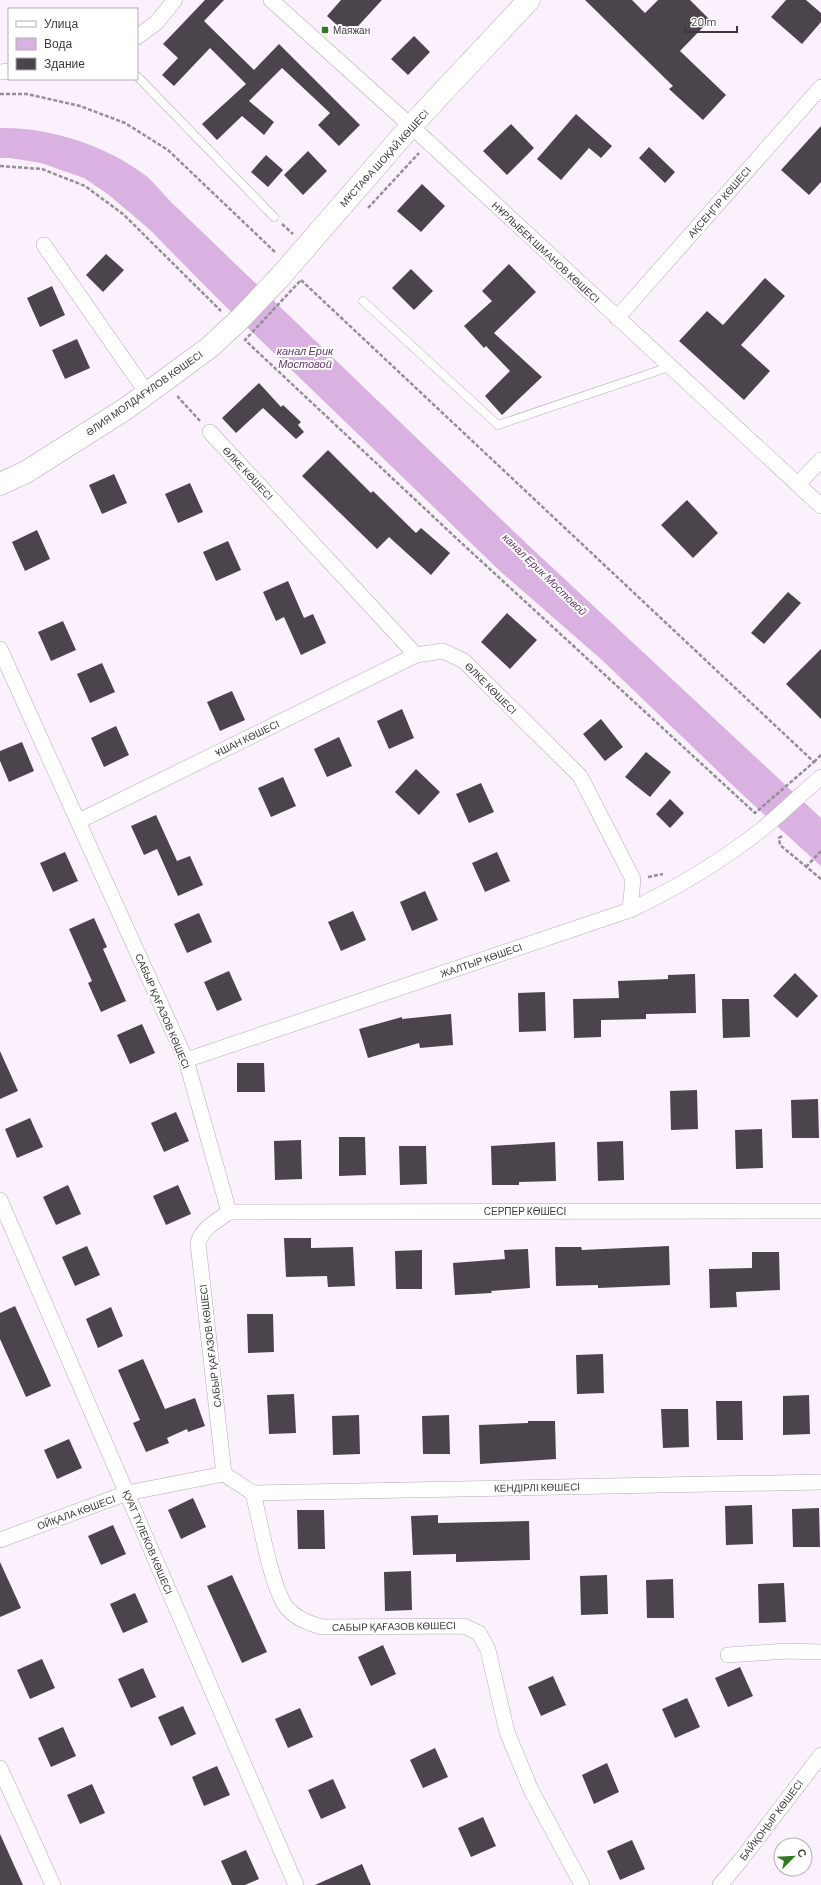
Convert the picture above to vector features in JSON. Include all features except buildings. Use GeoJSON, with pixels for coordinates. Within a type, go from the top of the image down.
{"type":"FeatureCollection","features":[{"type":"Feature","properties":{"kind":"main road","name":"МҰСТАФА ШОҚАЙ КӨШЕСI"},"geometry":{"type":"LineString","coordinates":[[238,321],[284,284],[411,126],[529,0]]}},
{"type":"Feature","properties":{"kind":"main road","name":"ӘЛИЯ МОЛДАҒҰЛОВ КӨШЕСІ"},"geometry":{"type":"LineString","coordinates":[[0,484],[26,472],[147,393],[210,347],[238,321]]}},
{"type":"Feature","properties":{"kind":"street"},"geometry":{"type":"LineString","coordinates":[[138,36],[156,23],[175,0]]}},
{"type":"Feature","properties":{"kind":"street","name":"НҰРЛЫБЕК ШМАНОВ КӨШЕСІ"},"geometry":{"type":"LineString","coordinates":[[271,0],[411,126],[669,367],[821,506]]}},
{"type":"Feature","properties":{"kind":"street","name":"АҚСЕҢГІР КӨШЕСІ"},"geometry":{"type":"LineString","coordinates":[[617,318],[821,87]]}},
{"type":"Feature","properties":{"kind":"street"},"geometry":{"type":"LineString","coordinates":[[44,245],[147,393]]}},
{"type":"Feature","properties":{"kind":"street","name":"ӨЛКЕ КӨШЕСІ"},"geometry":{"type":"LineString","coordinates":[[210,432],[416,655],[443,650],[464,661],[580,776],[633,879]]}},
{"type":"Feature","properties":{"kind":"street"},"geometry":{"type":"LineString","coordinates":[[798,484],[821,460]]}},
{"type":"Feature","properties":{"kind":"street","name":"САБЫР ҚАҒАЗОВ КӨШЕСІ"},"geometry":{"type":"LineString","coordinates":[[0,649],[186,1060],[229,1212],[206,1229],[200,1235],[198,1243],[224,1474]]}},
{"type":"Feature","properties":{"kind":"street","name":"ҰШАН КӨШЕСІ"},"geometry":{"type":"LineString","coordinates":[[79,821],[416,655]]}},
{"type":"Feature","properties":{"kind":"street","name":"ЖАЛТЫР КӨШЕСІ"},"geometry":{"type":"LineString","coordinates":[[186,1060],[630,910],[669,892],[725,857],[762,829],[821,777]]}},
{"type":"Feature","properties":{"kind":"street"},"geometry":{"type":"LineString","coordinates":[[630,910],[633,879]]}},
{"type":"Feature","properties":{"kind":"street","name":"ҚУАТ ТҮЛЕКОВ КӨШЕСІ"},"geometry":{"type":"LineString","coordinates":[[0,1200],[296,1885]]}},
{"type":"Feature","properties":{"kind":"street","name":"СЕРПЕР КӨШЕСІ"},"geometry":{"type":"LineString","coordinates":[[229,1212],[821,1211]]}},
{"type":"Feature","properties":{"kind":"street"},"geometry":{"type":"LineString","coordinates":[[224,1474],[253,1493]]}},
{"type":"Feature","properties":{"kind":"street","name":"ОЙҚАЛА КӨШЕСІ"},"geometry":{"type":"LineString","coordinates":[[0,1540],[127,1493],[224,1474]]}},
{"type":"Feature","properties":{"kind":"street","name":"КЕНДІРЛІ КӨШЕСІ"},"geometry":{"type":"LineString","coordinates":[[253,1493],[821,1482]]}},
{"type":"Feature","properties":{"kind":"street","name":"САБЫР ҚАҒАЗОВ КӨШЕСІ"},"geometry":{"type":"LineString","coordinates":[[253,1493],[277,1590],[287,1607],[301,1620],[322,1627],[464,1626],[479,1633],[488,1650],[507,1732],[531,1790],[582,1885]]}},
{"type":"Feature","properties":{"kind":"street"},"geometry":{"type":"LineString","coordinates":[[728,1655],[821,1652]]}},
{"type":"Feature","properties":{"kind":"street","name":"БАЙҚОҢЫР КӨШЕСI"},"geometry":{"type":"LineString","coordinates":[[720,1885],[741,1860],[821,1754]]}},
{"type":"Feature","properties":{"kind":"street"},"geometry":{"type":"LineString","coordinates":[[0,1768],[53,1885]]}},
{"type":"Feature","properties":{"kind":"lane"},"geometry":{"type":"LineString","coordinates":[[138,77],[274,216]]}},
{"type":"Feature","properties":{"kind":"lane"},"geometry":{"type":"LineString","coordinates":[[363,301],[498,425],[669,367]]}},
{"type":"Feature","properties":{"kind":"path"},"geometry":{"type":"LineString","coordinates":[[0,94],[27,94],[80,106],[125,123],[168,150],[279,256]]}},
{"type":"Feature","properties":{"kind":"path"},"geometry":{"type":"LineString","coordinates":[[0,166],[42,169],[85,186],[123,214],[221,312],[238,321],[245,340],[455,537],[755,812],[748,818]]}},
{"type":"Feature","properties":{"kind":"path"},"geometry":{"type":"LineString","coordinates":[[274,216],[296,237]]}},
{"type":"Feature","properties":{"kind":"path"},"geometry":{"type":"LineString","coordinates":[[284,284],[301,280],[814,762]]}},
{"type":"Feature","properties":{"kind":"path"},"geometry":{"type":"LineString","coordinates":[[240,344],[245,340]]}},
{"type":"Feature","properties":{"kind":"path"},"geometry":{"type":"LineString","coordinates":[[183,392],[178,397],[210,432]]}},
{"type":"Feature","properties":{"kind":"path"},"geometry":{"type":"LineString","coordinates":[[805,769],[821,755]]}},
{"type":"Feature","properties":{"kind":"path"},"geometry":{"type":"LineString","coordinates":[[779,838],[780,845],[821,879]]}},
{"type":"Feature","properties":{"kind":"path"},"geometry":{"type":"LineString","coordinates":[[806,867],[821,851]]}},
{"type":"Feature","properties":{"kind":"path"},"geometry":{"type":"LineString","coordinates":[[633,879],[662,875],[668,871]]}},
{"type":"Feature","properties":{"kind":"water","name":"канал Ерик Мостовой"},"geometry":{"type":"Polygon","coordinates":[[[0,128],[38,131],[76,140],[112,155],[145,175],[170,201],[527,544],[821,818],[821,866],[746,798],[602,660],[500,571],[220,301],[149,229],[109,195],[84,178],[41,163],[10,158],[0,158],[0,128]]]}},
{"type":"Feature","properties":{"kind":"place","name":"Маяжан"},"geometry":{"type":"Point","coordinates":[325,30]}}]}
